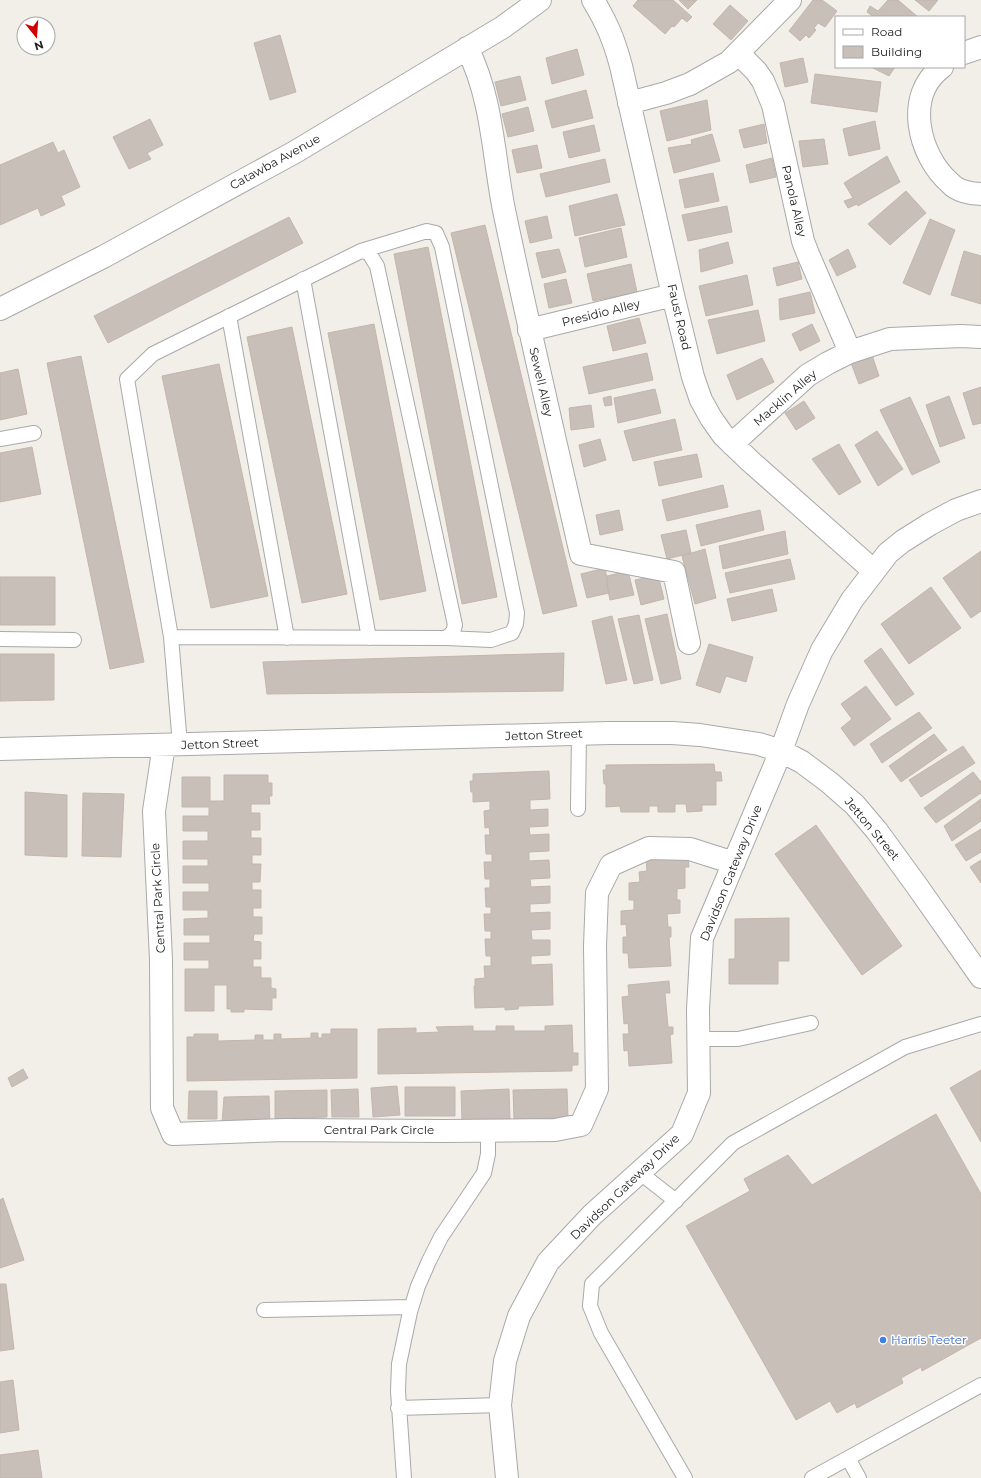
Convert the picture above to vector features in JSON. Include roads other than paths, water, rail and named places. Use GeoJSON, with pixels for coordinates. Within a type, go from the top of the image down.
{"type":"FeatureCollection","features":[{"type":"Feature","properties":{"kind":"street","name":"Catawba Avenue"},"geometry":{"type":"LineString","coordinates":[[0,309],[103,257],[295,152],[503,27],[540,0]]}},
{"type":"Feature","properties":{"kind":"street","name":"Faust Road"},"geometry":{"type":"LineString","coordinates":[[593,0],[614,41],[621,66],[673,295],[693,377],[701,400],[711,418],[723,435],[732,444],[874,571]]}},
{"type":"Feature","properties":{"kind":"street"},"geometry":{"type":"LineString","coordinates":[[629,104],[690,84],[729,62],[790,0]]}},
{"type":"Feature","properties":{"kind":"street"},"geometry":{"type":"LineString","coordinates":[[965,53],[981,47]]}},
{"type":"Feature","properties":{"kind":"street","name":"Sewell Alley"},"geometry":{"type":"LineString","coordinates":[[467,48],[475,64],[484,91],[503,205],[529,330],[581,554],[674,572],[690,643]]}},
{"type":"Feature","properties":{"kind":"street","name":"Panola Alley"},"geometry":{"type":"LineString","coordinates":[[738,53],[756,71],[763,81],[773,105],[803,241],[850,352]]}},
{"type":"Feature","properties":{"kind":"street"},"geometry":{"type":"LineString","coordinates":[[941,68],[936,72],[922,92],[919,119],[924,146],[935,167],[950,185],[970,194],[981,194]]}},
{"type":"Feature","properties":{"kind":"street","name":"Presidio Alley"},"geometry":{"type":"LineString","coordinates":[[529,330],[673,295]]}},
{"type":"Feature","properties":{"kind":"street","name":"Macklin Alley"},"geometry":{"type":"LineString","coordinates":[[732,444],[808,375],[850,352],[890,339],[961,336],[981,337]]}},
{"type":"Feature","properties":{"kind":"street","name":"Davidson Gateway Drive"},"geometry":{"type":"LineString","coordinates":[[507,1478],[500,1405],[505,1361],[519,1316],[548,1262],[592,1215],[682,1134],[699,1093],[698,1009],[702,938],[781,751],[798,704],[822,650],[852,600],[888,553],[903,541],[930,524],[956,510],[981,501]]}},
{"type":"Feature","properties":{"kind":"street","name":"Jetton Street"},"geometry":{"type":"LineString","coordinates":[[0,749],[579,734],[672,733],[700,735],[759,744],[781,751],[802,762],[830,783],[855,805],[877,831],[981,977]]}},
{"type":"Feature","properties":{"kind":"street","name":"Central Park Circle"},"geometry":{"type":"LineString","coordinates":[[172,745],[154,811],[161,960],[162,1108],[173,1134],[285,1130],[555,1130],[581,1125],[597,1089],[597,893],[611,864],[649,848],[690,849],[734,863]]}},
{"type":"Feature","properties":{"kind":"lane"},"geometry":{"type":"LineString","coordinates":[[171,637],[446,638],[491,640],[512,634],[516,624],[517,613],[442,246],[436,232],[427,231],[361,251],[153,354],[127,379],[171,637],[172,745]]}},
{"type":"Feature","properties":{"kind":"lane"},"geometry":{"type":"LineString","coordinates":[[361,251],[369,254],[377,266],[456,625],[453,632],[446,638]]}},
{"type":"Feature","properties":{"kind":"lane"},"geometry":{"type":"LineString","coordinates":[[303,279],[369,638]]}},
{"type":"Feature","properties":{"kind":"lane"},"geometry":{"type":"LineString","coordinates":[[229,316],[287,638]]}},
{"type":"Feature","properties":{"kind":"lane"},"geometry":{"type":"LineString","coordinates":[[0,439],[34,433]]}},
{"type":"Feature","properties":{"kind":"lane"},"geometry":{"type":"LineString","coordinates":[[0,639],[74,640]]}},
{"type":"Feature","properties":{"kind":"lane"},"geometry":{"type":"LineString","coordinates":[[578,809],[579,734]]}},
{"type":"Feature","properties":{"kind":"lane"},"geometry":{"type":"LineString","coordinates":[[698,1039],[738,1039],[811,1024]]}},
{"type":"Feature","properties":{"kind":"lane"},"geometry":{"type":"LineString","coordinates":[[685,1478],[600,1333],[590,1306],[592,1284],[733,1143],[905,1047],[981,1024]]}},
{"type":"Feature","properties":{"kind":"lane"},"geometry":{"type":"LineString","coordinates":[[404,1478],[398,1408],[399,1364],[411,1307],[418,1286],[438,1243],[456,1213],[484,1173],[488,1154],[488,1130]]}},
{"type":"Feature","properties":{"kind":"lane"},"geometry":{"type":"LineString","coordinates":[[639,1172],[676,1201]]}},
{"type":"Feature","properties":{"kind":"lane"},"geometry":{"type":"LineString","coordinates":[[264,1310],[411,1307]]}},
{"type":"Feature","properties":{"kind":"lane"},"geometry":{"type":"LineString","coordinates":[[812,1478],[981,1384]]}},
{"type":"Feature","properties":{"kind":"lane"},"geometry":{"type":"LineString","coordinates":[[398,1408],[500,1405]]}},
{"type":"Feature","properties":{"kind":"lane"},"geometry":{"type":"LineString","coordinates":[[848,1458],[859,1478]]}},
{"type":"Feature","properties":{"kind":"place","name":"Harris Teeter"},"geometry":{"type":"Point","coordinates":[883,1340]}}]}
